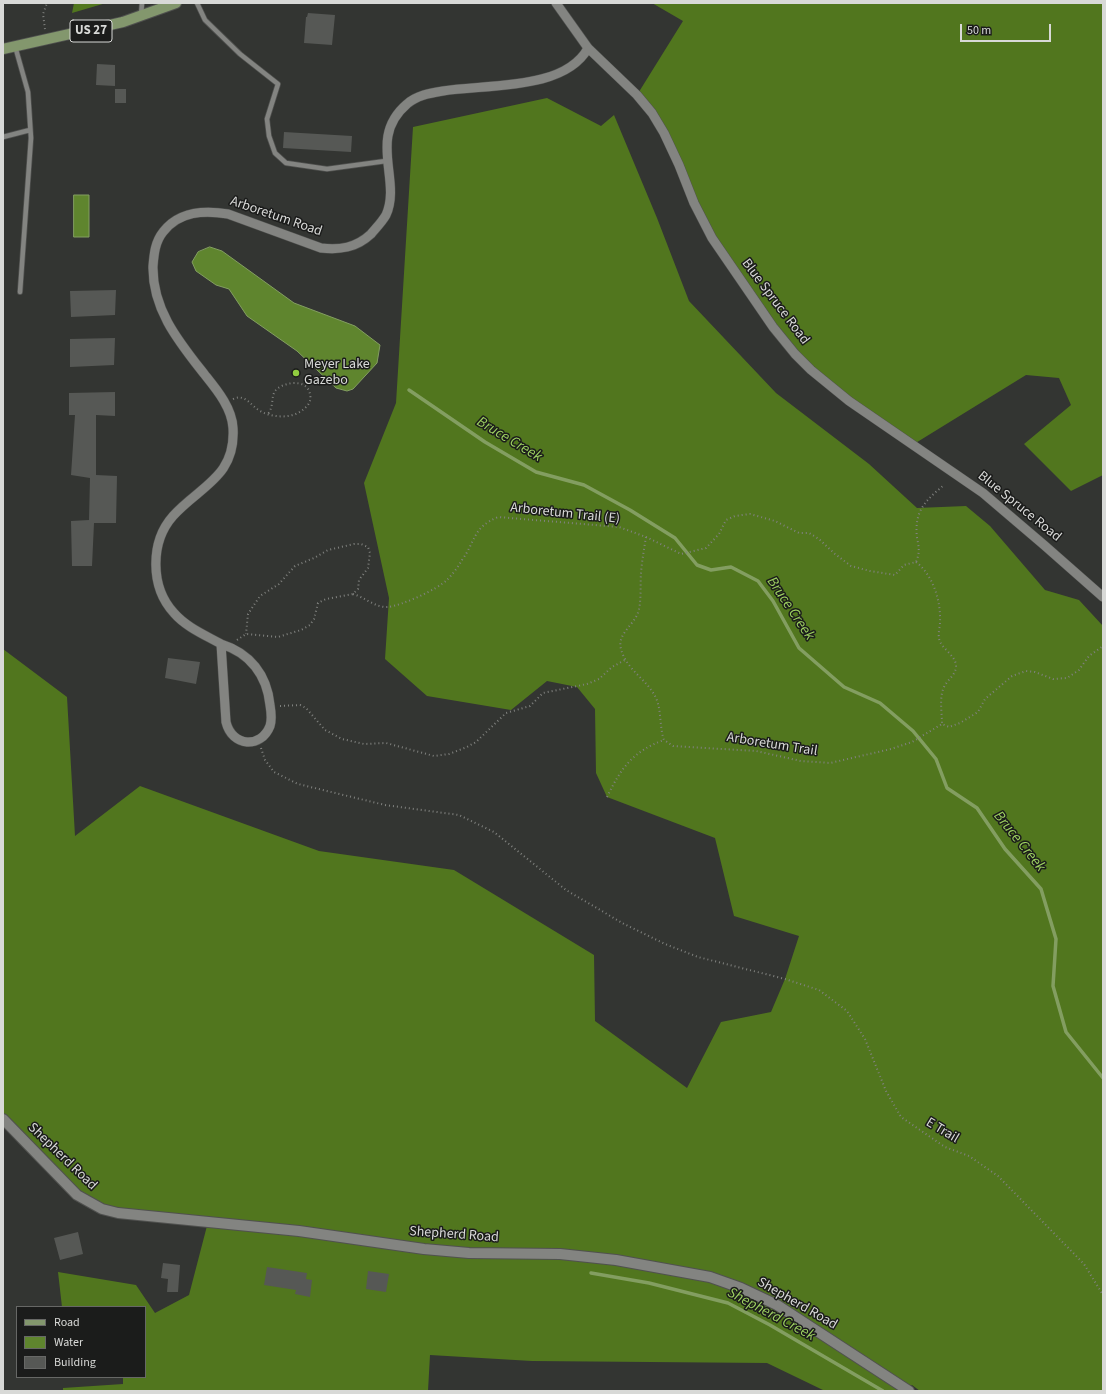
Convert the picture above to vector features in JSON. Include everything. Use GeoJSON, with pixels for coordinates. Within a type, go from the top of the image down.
{"type":"FeatureCollection","features":[{"type":"Feature","properties":{"kind":"main road","name":"US 27"},"geometry":{"type":"LineString","coordinates":[[3,49],[123,22],[176,3]]}},
{"type":"Feature","properties":{"kind":"street","name":"Blue Spruce Road"},"geometry":{"type":"LineString","coordinates":[[556,3],[588,48],[637,95],[652,113],[664,133],[694,202],[712,238],[768,321],[795,354],[811,370],[849,401],[983,494],[1044,544],[1103,597]]}},
{"type":"Feature","properties":{"kind":"street","name":"Arboretum Road"},"geometry":{"type":"LineString","coordinates":[[258,739],[265,734],[269,727],[270,708],[269,695],[255,664],[244,654],[231,647],[221,644],[187,624],[174,614],[167,605],[160,589],[156,567],[159,544],[168,522],[180,509],[216,479],[230,457],[233,441],[233,426],[225,404],[186,351],[160,308],[155,292],[153,275],[154,258],[160,236],[176,219],[187,214],[214,212],[228,214],[320,248],[346,248],[367,237],[378,227],[386,215],[389,204],[390,188],[386,160],[388,140],[395,117],[408,102],[416,97],[463,88],[498,86],[560,73],[584,56],[588,48]]}},
{"type":"Feature","properties":{"kind":"street"},"geometry":{"type":"LineString","coordinates":[[221,644],[225,716],[228,731],[237,740],[243,742],[258,739]]}},
{"type":"Feature","properties":{"kind":"street","name":"Shepherd Road"},"geometry":{"type":"LineString","coordinates":[[3,1119],[77,1195],[102,1209],[118,1213],[299,1231],[424,1249],[469,1253],[560,1254],[616,1260],[710,1277],[741,1288],[776,1305],[908,1391]]}},
{"type":"Feature","properties":{"kind":"lane"},"geometry":{"type":"LineString","coordinates":[[141,16],[142,3]]}},
{"type":"Feature","properties":{"kind":"lane"},"geometry":{"type":"LineString","coordinates":[[197,3],[204,20],[240,54],[278,84],[267,119],[269,136],[275,153],[286,163],[327,169],[386,160]]}},
{"type":"Feature","properties":{"kind":"lane"},"geometry":{"type":"LineString","coordinates":[[15,46],[28,92],[30,130],[20,292]]}},
{"type":"Feature","properties":{"kind":"lane"},"geometry":{"type":"LineString","coordinates":[[3,136],[30,130]]}},
{"type":"Feature","properties":{"kind":"path"},"geometry":{"type":"LineString","coordinates":[[47,3],[43,14],[47,40]]}},
{"type":"Feature","properties":{"kind":"path"},"geometry":{"type":"LineString","coordinates":[[225,404],[239,397],[244,398],[261,412],[268,414],[294,416],[301,412],[309,403],[311,396],[308,389],[302,384],[294,383],[280,387],[275,391],[271,409],[268,414]]}},
{"type":"Feature","properties":{"kind":"path"},"geometry":{"type":"LineString","coordinates":[[944,486],[925,501],[918,515],[917,533],[920,554],[916,562],[930,577],[940,608],[939,639],[953,658],[956,666],[941,695],[942,724],[949,727],[960,723],[978,712],[985,699],[1019,673],[1035,672],[1053,678],[1066,678],[1079,670],[1089,656],[1103,646]]}},
{"type":"Feature","properties":{"kind":"path","name":"Arboretum Trail (E)"},"geometry":{"type":"LineString","coordinates":[[353,594],[378,605],[388,607],[429,591],[447,580],[463,559],[475,535],[486,522],[498,517],[619,527],[646,537],[681,554],[706,548],[719,534],[726,520],[735,516],[750,514],[776,521],[799,534],[810,533],[851,566],[895,575],[904,565],[916,562]]}},
{"type":"Feature","properties":{"kind":"path"},"geometry":{"type":"LineString","coordinates":[[607,797],[619,772],[634,756],[650,745],[664,740],[655,696],[625,660],[620,648],[623,633],[637,615],[640,606],[641,572],[646,537]]}},
{"type":"Feature","properties":{"kind":"path"},"geometry":{"type":"LineString","coordinates":[[231,647],[242,635],[246,634],[278,637],[287,635],[310,625],[314,619],[318,603],[326,599],[353,594],[358,589],[359,580],[368,568],[368,547],[361,544],[354,544],[328,550],[295,566],[279,584],[260,596],[248,614],[246,634]]}},
{"type":"Feature","properties":{"kind":"path"},"geometry":{"type":"LineString","coordinates":[[270,708],[300,705],[306,708],[325,730],[342,739],[364,744],[386,743],[434,756],[449,754],[476,742],[506,713],[530,706],[543,693],[587,684],[599,679],[612,667],[625,660]]}},
{"type":"Feature","properties":{"kind":"path","name":"Arboretum Trail"},"geometry":{"type":"LineString","coordinates":[[664,740],[673,746],[756,751],[801,761],[830,763],[891,750],[912,742],[942,724]]}},
{"type":"Feature","properties":{"kind":"path","name":"E Trail"},"geometry":{"type":"LineString","coordinates":[[258,739],[265,760],[274,772],[298,784],[385,805],[459,815],[494,832],[566,890],[645,934],[698,957],[785,979],[819,990],[847,1011],[865,1039],[886,1091],[901,1117],[945,1147],[969,1156],[998,1176],[1084,1264],[1103,1295]]}},
{"type":"Feature","properties":{"kind":"shaded area"},"geometry":{"type":"Polygon","coordinates":[[[74,3],[106,3],[72,13],[74,3]]]}},
{"type":"Feature","properties":{"kind":"shaded area"},"geometry":{"type":"Polygon","coordinates":[[[652,3],[1103,3],[1103,475],[1071,491],[1024,444],[1071,405],[1059,378],[1026,375],[914,444],[849,401],[795,354],[712,238],[679,165],[637,95],[683,21],[652,3]]]}},
{"type":"Feature","properties":{"kind":"shaded area"},"geometry":{"type":"Polygon","coordinates":[[[547,98],[601,126],[614,115],[657,218],[689,301],[776,393],[869,464],[917,508],[966,506],[990,526],[1045,590],[1079,600],[1103,626],[1103,1391],[920,1391],[912,1385],[901,1391],[825,1391],[767,1363],[532,1361],[430,1355],[428,1391],[63,1391],[63,1388],[123,1384],[123,1378],[146,1378],[146,1306],[62,1306],[58,1272],[136,1285],[155,1313],[189,1295],[208,1222],[91,1204],[3,1119],[3,649],[67,697],[75,836],[140,786],[319,851],[454,870],[594,955],[595,1021],[687,1088],[721,1022],[771,1012],[785,979],[799,936],[734,916],[715,838],[607,797],[596,773],[595,709],[577,687],[547,681],[511,710],[427,696],[385,659],[389,598],[364,483],[396,403],[413,127],[547,98]]]}},
{"type":"Feature","properties":{"kind":"water"},"geometry":{"type":"Polygon","coordinates":[[[74,195],[89,195],[89,237],[74,237],[74,195]]]}},
{"type":"Feature","properties":{"kind":"water"},"geometry":{"type":"Polygon","coordinates":[[[210,247],[222,251],[294,303],[355,326],[380,345],[377,363],[353,389],[347,391],[336,388],[297,351],[247,316],[229,289],[216,285],[196,271],[192,262],[198,252],[210,247]]]}},
{"type":"Feature","properties":{"kind":"building"},"geometry":{"type":"Polygon","coordinates":[[[308,13],[335,15],[332,45],[304,43],[306,17],[308,13]]]}},
{"type":"Feature","properties":{"kind":"building"},"geometry":{"type":"Polygon","coordinates":[[[97,64],[115,65],[115,86],[96,85],[97,64]]]}},
{"type":"Feature","properties":{"kind":"building"},"geometry":{"type":"Polygon","coordinates":[[[115,89],[126,89],[126,103],[115,103],[115,89]]]}},
{"type":"Feature","properties":{"kind":"building"},"geometry":{"type":"Polygon","coordinates":[[[284,132],[352,136],[351,152],[283,148],[284,132]]]}},
{"type":"Feature","properties":{"kind":"building"},"geometry":{"type":"Polygon","coordinates":[[[116,290],[115,315],[71,317],[70,291],[116,290]]]}},
{"type":"Feature","properties":{"kind":"building"},"geometry":{"type":"Polygon","coordinates":[[[115,338],[114,365],[70,367],[70,339],[115,338]]]}},
{"type":"Feature","properties":{"kind":"building"},"geometry":{"type":"Polygon","coordinates":[[[115,392],[115,416],[96,415],[96,475],[117,476],[116,523],[94,523],[92,566],[72,566],[71,521],[89,520],[90,478],[71,475],[75,415],[69,415],[69,393],[115,392]]]}},
{"type":"Feature","properties":{"kind":"building"},"geometry":{"type":"Polygon","coordinates":[[[168,658],[200,662],[196,684],[165,678],[168,658]]]}},
{"type":"Feature","properties":{"kind":"building"},"geometry":{"type":"Polygon","coordinates":[[[78,1232],[83,1254],[60,1260],[54,1238],[78,1232]]]}},
{"type":"Feature","properties":{"kind":"building"},"geometry":{"type":"Polygon","coordinates":[[[163,1263],[180,1265],[178,1292],[167,1292],[168,1279],[161,1278],[163,1263]]]}},
{"type":"Feature","properties":{"kind":"building"},"geometry":{"type":"Polygon","coordinates":[[[267,1267],[307,1273],[306,1279],[312,1280],[310,1297],[295,1294],[296,1290],[264,1285],[267,1267]]]}},
{"type":"Feature","properties":{"kind":"building"},"geometry":{"type":"Polygon","coordinates":[[[368,1271],[389,1274],[386,1292],[366,1289],[368,1271]]]}},
{"type":"Feature","properties":{"kind":"waterway","name":"Bruce Creek"},"geometry":{"type":"LineString","coordinates":[[409,390],[485,442],[536,472],[584,485],[630,510],[675,538],[697,565],[711,570],[731,567],[758,581],[773,601],[799,648],[844,687],[880,703],[913,731],[936,759],[947,788],[977,808],[1005,849],[1041,889],[1056,939],[1053,986],[1066,1032],[1103,1078]]}},
{"type":"Feature","properties":{"kind":"waterway","name":"Shepherd Creek"},"geometry":{"type":"LineString","coordinates":[[591,1273],[649,1283],[728,1303],[770,1325],[883,1391]]}},
{"type":"Feature","properties":{"kind":"place","name":"Meyer Lake Gazebo"},"geometry":{"type":"Point","coordinates":[296,373]}}]}
